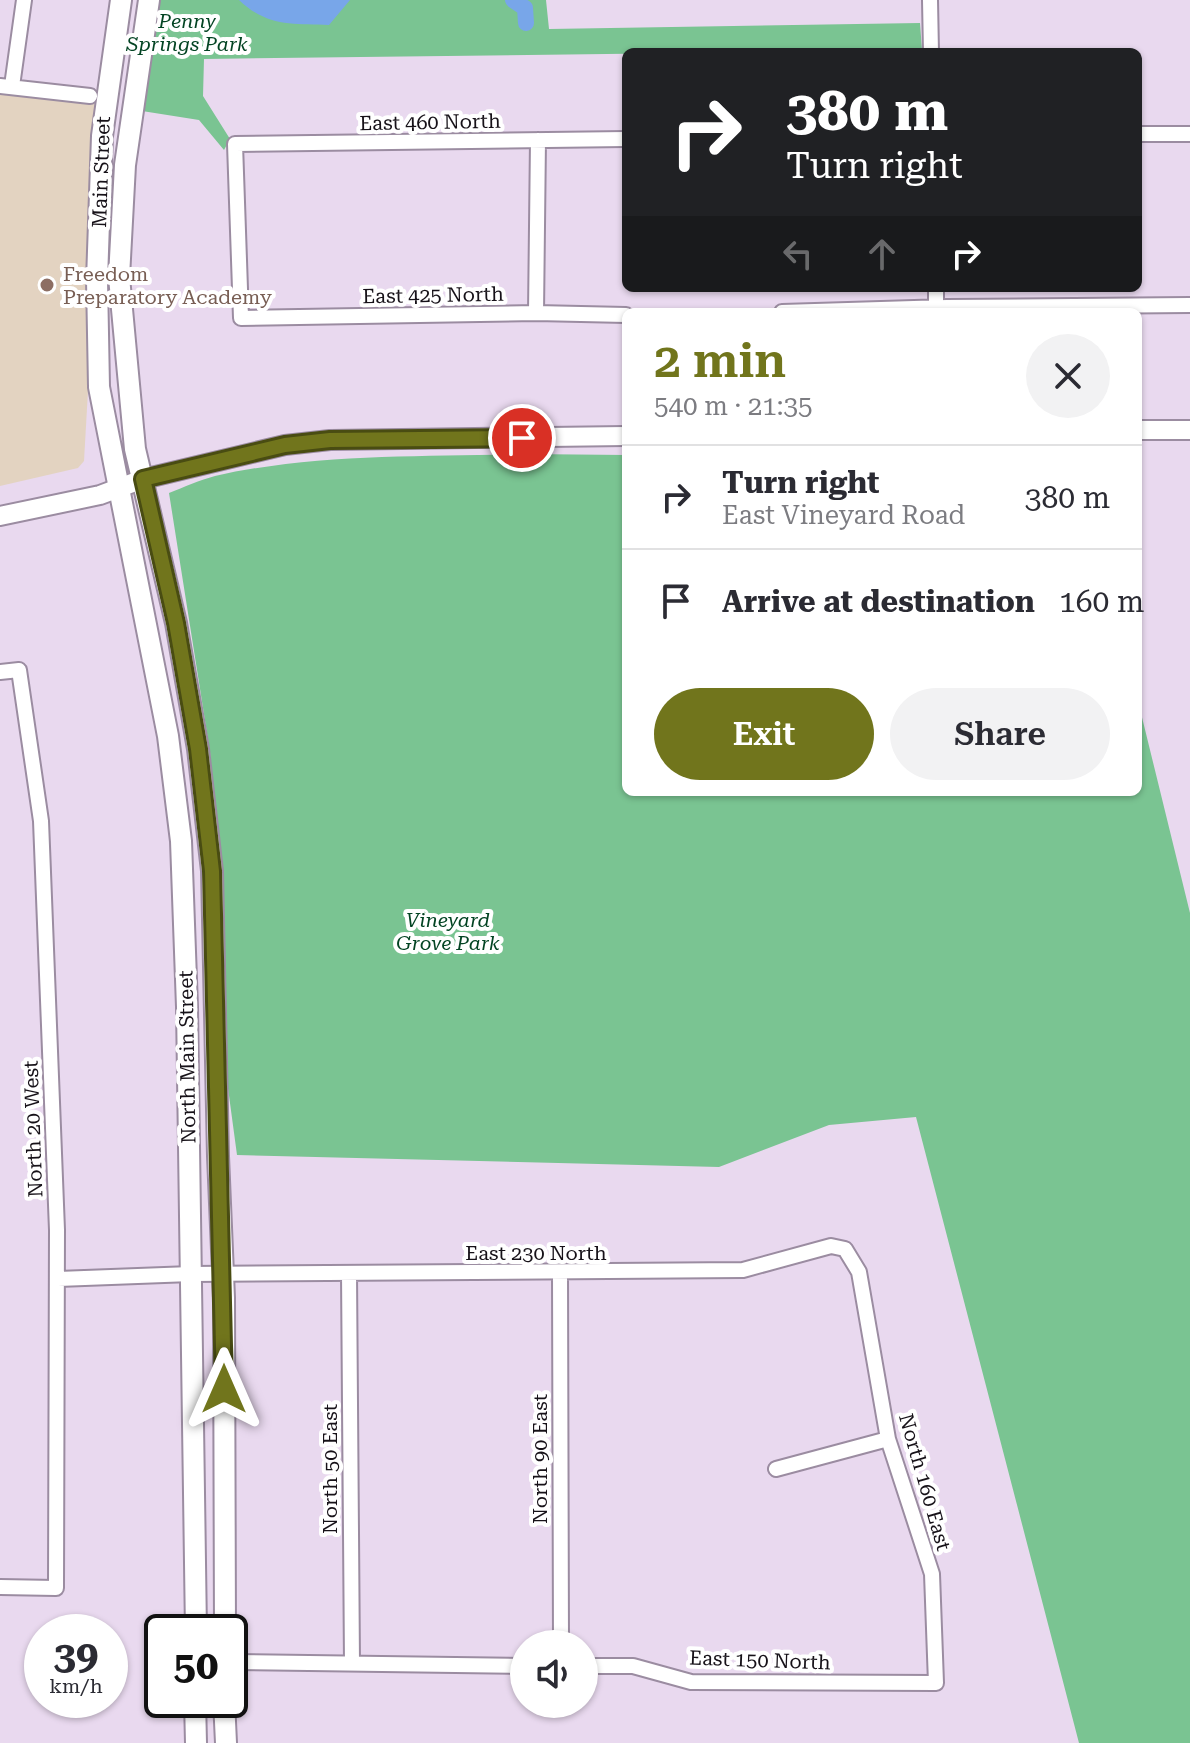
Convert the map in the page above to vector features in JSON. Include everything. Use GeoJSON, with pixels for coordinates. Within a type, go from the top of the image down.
{"type":"FeatureCollection","features":[{"type":"Feature","properties":{"kind":"main road","name":"Main Street"},"geometry":{"type":"LineString","coordinates":[[119,487],[99,387],[97,280],[104,110],[121,0]]}},
{"type":"Feature","properties":{"kind":"main road","name":"North Main Street"},"geometry":{"type":"LineString","coordinates":[[149,0],[125,165],[119,277],[135,449],[176,623],[198,749],[212,871],[223,1274],[225,1614]]}},
{"type":"Feature","properties":{"kind":"main road","name":"North Main Street"},"geometry":{"type":"LineString","coordinates":[[119,487],[168,736],[181,841],[187,1007],[196,1614]]}},
{"type":"Feature","properties":{"kind":"main road"},"geometry":{"type":"LineString","coordinates":[[195,1718],[196,1743]]}},
{"type":"Feature","properties":{"kind":"main road"},"geometry":{"type":"LineString","coordinates":[[225,1718],[226,1743]]}},
{"type":"Feature","properties":{"kind":"street"},"geometry":{"type":"LineString","coordinates":[[24,0],[6,86],[90,96]]}},
{"type":"Feature","properties":{"kind":"street"},"geometry":{"type":"LineString","coordinates":[[930,0],[931,48]]}},
{"type":"Feature","properties":{"kind":"street"},"geometry":{"type":"LineString","coordinates":[[1142,134],[1190,134]]}},
{"type":"Feature","properties":{"kind":"street","name":"East 460 North"},"geometry":{"type":"LineString","coordinates":[[241,318],[235,144],[622,139]]}},
{"type":"Feature","properties":{"kind":"street"},"geometry":{"type":"LineString","coordinates":[[536,313],[538,140]]}},
{"type":"Feature","properties":{"kind":"street"},"geometry":{"type":"LineString","coordinates":[[936,292],[936,307]]}},
{"type":"Feature","properties":{"kind":"street"},"geometry":{"type":"LineString","coordinates":[[905,308],[1190,305]]}},
{"type":"Feature","properties":{"kind":"street","name":"East 425 North"},"geometry":{"type":"LineString","coordinates":[[241,318],[536,313],[622,315]]}},
{"type":"Feature","properties":{"kind":"street"},"geometry":{"type":"LineString","coordinates":[[1142,430],[1190,430]]}},
{"type":"Feature","properties":{"kind":"street"},"geometry":{"type":"LineString","coordinates":[[0,516],[100,495],[143,479],[285,445],[330,440],[622,436]]}},
{"type":"Feature","properties":{"kind":"street","name":"North 20 West"},"geometry":{"type":"LineString","coordinates":[[0,672],[19,670],[41,821],[58,1279],[56,1588],[0,1587]]}},
{"type":"Feature","properties":{"kind":"street","name":"East 230 North"},"geometry":{"type":"LineString","coordinates":[[58,1279],[191,1274],[743,1270],[831,1246],[845,1249]]}},
{"type":"Feature","properties":{"kind":"street","name":"North 160 East"},"geometry":{"type":"LineString","coordinates":[[845,1249],[859,1272],[888,1439],[932,1574],[936,1683]]}},
{"type":"Feature","properties":{"kind":"street","name":"North 50 East"},"geometry":{"type":"LineString","coordinates":[[349,1273],[352,1663]]}},
{"type":"Feature","properties":{"kind":"street","name":"North 90 East"},"geometry":{"type":"LineString","coordinates":[[560,1273],[561,1630]]}},
{"type":"Feature","properties":{"kind":"street"},"geometry":{"type":"LineString","coordinates":[[776,1469],[888,1439]]}},
{"type":"Feature","properties":{"kind":"street"},"geometry":{"type":"LineString","coordinates":[[248,1662],[510,1666]]}},
{"type":"Feature","properties":{"kind":"street","name":"East 150 North"},"geometry":{"type":"LineString","coordinates":[[598,1666],[633,1666],[691,1682],[936,1683]]}},
{"type":"Feature","properties":{"kind":"shaded area","name":"Freedom Preparatory Academy"},"geometry":{"type":"Polygon","coordinates":[[[0,86],[90,96],[104,110],[84,461],[78,468],[0,486],[0,86]]]}},
{"type":"Feature","properties":{"kind":"green space","name":"Penny Springs Park"},"geometry":{"type":"Polygon","coordinates":[[[159,0],[546,0],[549,29],[920,23],[922,48],[622,48],[622,54],[204,59],[203,96],[230,139],[224,150],[199,120],[142,111],[159,0]]]}},
{"type":"Feature","properties":{"kind":"green space","name":"Vineyard Grove Park"},"geometry":{"type":"Polygon","coordinates":[[[622,455],[622,796],[1142,796],[1142,717],[1190,913],[1190,1743],[1079,1743],[916,1117],[829,1125],[719,1167],[237,1155],[225,1066],[220,873],[210,752],[169,493],[215,476],[253,469],[370,458],[622,455]]]}},
{"type":"Feature","properties":{"kind":"water"},"geometry":{"type":"Polygon","coordinates":[[[239,0],[350,0],[329,25],[270,20],[239,0]]]}},
{"type":"Feature","properties":{"kind":"waterway"},"geometry":{"type":"LineString","coordinates":[[513,0],[525,8],[526,23]]}},
{"type":"Feature","properties":{"kind":"place","name":"Freedom Preparatory Academy"},"geometry":{"type":"Point","coordinates":[47,285]}},
{"type":"Feature","properties":{"kind":"route"},"geometry":{"type":"LineString","coordinates":[[224,1389],[212,871],[198,749],[176,623],[143,479],[285,445],[330,440],[522,438]]}}]}
